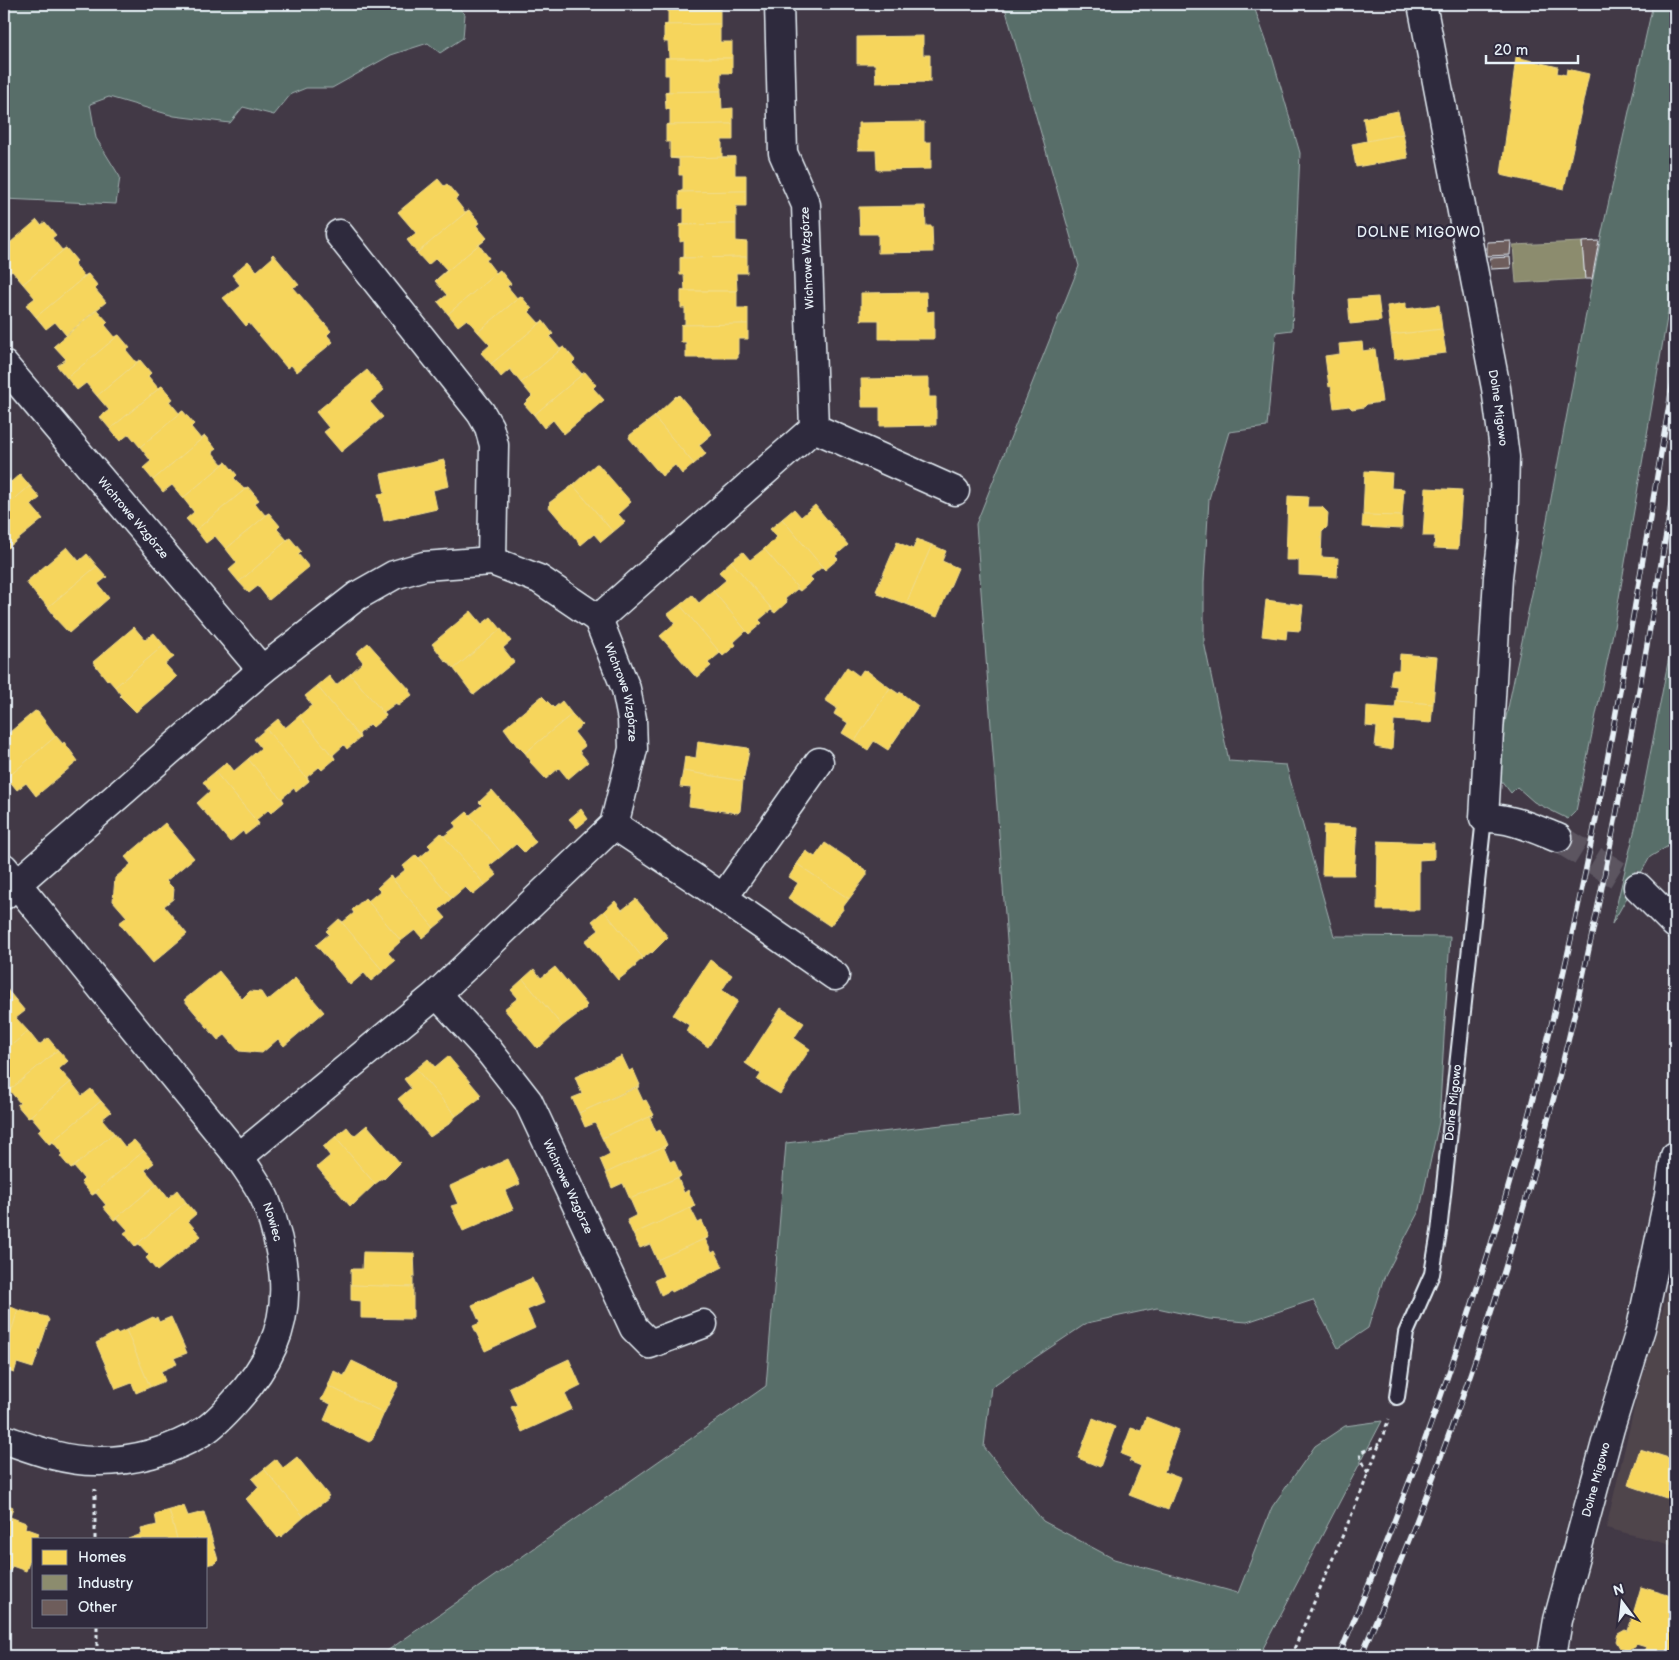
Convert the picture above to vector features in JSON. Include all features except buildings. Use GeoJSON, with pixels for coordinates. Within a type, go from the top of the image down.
{"type":"FeatureCollection","features":[{"type":"Feature","properties":{"kind":"street","name":"Wichrowe Wzgórze"},"geometry":{"type":"LineString","coordinates":[[780,4],[783,153],[806,205],[814,428]]}},
{"type":"Feature","properties":{"kind":"street","name":"Dolne Migowo"},"geometry":{"type":"LineString","coordinates":[[1422,4],[1496,388],[1505,457],[1503,534],[1498,577],[1484,818]]}},
{"type":"Feature","properties":{"kind":"street"},"geometry":{"type":"LineString","coordinates":[[339,234],[490,427],[494,445],[492,561]]}},
{"type":"Feature","properties":{"kind":"street","name":"Wichrowe Wzgórze"},"geometry":{"type":"LineString","coordinates":[[4,365],[262,670]]}},
{"type":"Feature","properties":{"kind":"street"},"geometry":{"type":"LineString","coordinates":[[8,883],[262,670],[357,596],[394,575],[424,566],[492,561],[540,579],[598,619],[814,428],[955,491]]}},
{"type":"Feature","properties":{"kind":"street","name":"Wichrowe Wzgórze"},"geometry":{"type":"LineString","coordinates":[[598,619],[626,689],[632,719],[633,749],[614,825]]}},
{"type":"Feature","properties":{"kind":"street"},"geometry":{"type":"LineString","coordinates":[[723,898],[819,762]]}},
{"type":"Feature","properties":{"kind":"street"},"geometry":{"type":"LineString","coordinates":[[1484,818],[1512,821],[1558,838]]}},
{"type":"Feature","properties":{"kind":"street"},"geometry":{"type":"LineString","coordinates":[[239,1157],[437,994],[614,825],[834,976]]}},
{"type":"Feature","properties":{"kind":"street","name":"Nowiec"},"geometry":{"type":"LineString","coordinates":[[4,1439],[45,1453],[76,1460],[95,1461],[113,1460],[157,1452],[182,1443],[205,1430],[225,1413],[246,1390],[263,1367],[275,1343],[284,1301],[284,1280],[280,1252],[264,1198],[239,1157],[8,883]]}},
{"type":"Feature","properties":{"kind":"street"},"geometry":{"type":"LineString","coordinates":[[1638,887],[1675,924]]}},
{"type":"Feature","properties":{"kind":"street","name":"Wichrowe Wzgórze"},"geometry":{"type":"LineString","coordinates":[[437,994],[489,1051],[528,1101],[634,1328],[650,1344],[703,1324]]}},
{"type":"Feature","properties":{"kind":"street","name":"Dolne Migowo"},"geometry":{"type":"LineString","coordinates":[[1552,1656],[1558,1620],[1568,1581],[1610,1428],[1641,1328],[1669,1195],[1675,1156]]}},
{"type":"Feature","properties":{"kind":"lane","name":"Dolne Migowo"},"geometry":{"type":"LineString","coordinates":[[1397,1397],[1406,1333],[1432,1274],[1439,1232],[1484,818]]}},
{"type":"Feature","properties":{"kind":"path"},"geometry":{"type":"LineString","coordinates":[[1291,1656],[1368,1473],[1397,1397]]}},
{"type":"Feature","properties":{"kind":"path"},"geometry":{"type":"LineString","coordinates":[[1368,1473],[1360,1457],[1361,1452],[1379,1443]]}},
{"type":"Feature","properties":{"kind":"path"},"geometry":{"type":"LineString","coordinates":[[94,1538],[95,1461]]}},
{"type":"Feature","properties":{"kind":"path"},"geometry":{"type":"LineString","coordinates":[[97,1628],[98,1656]]}},
{"type":"Feature","properties":{"kind":"shaded area"},"geometry":{"type":"Polygon","coordinates":[[[1675,1269],[1675,1546],[1606,1528],[1637,1396],[1675,1269]]]}},
{"type":"Feature","properties":{"kind":"green space"},"geometry":{"type":"Polygon","coordinates":[[[4,4],[70,4],[75,8],[99,4],[455,4],[465,14],[463,38],[440,53],[428,43],[391,55],[332,88],[306,88],[291,94],[274,115],[243,107],[230,123],[174,116],[109,97],[90,104],[96,138],[120,177],[116,204],[4,199],[4,4]]]}},
{"type":"Feature","properties":{"kind":"green space"},"geometry":{"type":"Polygon","coordinates":[[[1004,4],[1253,4],[1273,60],[1300,153],[1292,330],[1276,332],[1267,427],[1229,432],[1209,499],[1204,582],[1204,642],[1229,761],[1286,765],[1334,936],[1450,937],[1439,1122],[1420,1209],[1383,1280],[1368,1328],[1338,1348],[1313,1300],[1247,1322],[1209,1319],[1157,1308],[1087,1323],[991,1387],[984,1447],[1043,1521],[1114,1559],[1238,1593],[1272,1507],[1315,1446],[1345,1426],[1382,1421],[1259,1656],[380,1656],[766,1386],[786,1143],[1020,1116],[976,524],[1079,266],[1004,4]]]}},
{"type":"Feature","properties":{"kind":"green space"},"geometry":{"type":"Polygon","coordinates":[[[1653,4],[1675,4],[1675,271],[1613,633],[1576,811],[1568,819],[1534,802],[1517,787],[1511,793],[1500,779],[1496,765],[1543,541],[1602,232],[1653,4]]]}},
{"type":"Feature","properties":{"kind":"green space"},"geometry":{"type":"Polygon","coordinates":[[[1675,626],[1675,842],[1650,857],[1612,924],[1639,812],[1675,626]]]}},
{"type":"Feature","properties":{"kind":"tunnel"},"geometry":{"type":"LineString","coordinates":[[1558,838],[1638,887]]}},
{"type":"Feature","properties":{"kind":"railway"},"geometry":{"type":"LineString","coordinates":[[1339,1656],[1416,1465],[1462,1336],[1503,1205],[1547,1044],[1569,949],[1608,757],[1675,370]]}},
{"type":"Feature","properties":{"kind":"railway"},"geometry":{"type":"LineString","coordinates":[[1361,1656],[1422,1506],[1478,1353],[1503,1276],[1548,1120],[1584,972],[1613,833],[1675,482]]}},
{"type":"Feature","properties":{"kind":"district","name":"DOLNE MIGOWO"},"geometry":{"type":"Point","coordinates":[1419,232]}}]}
